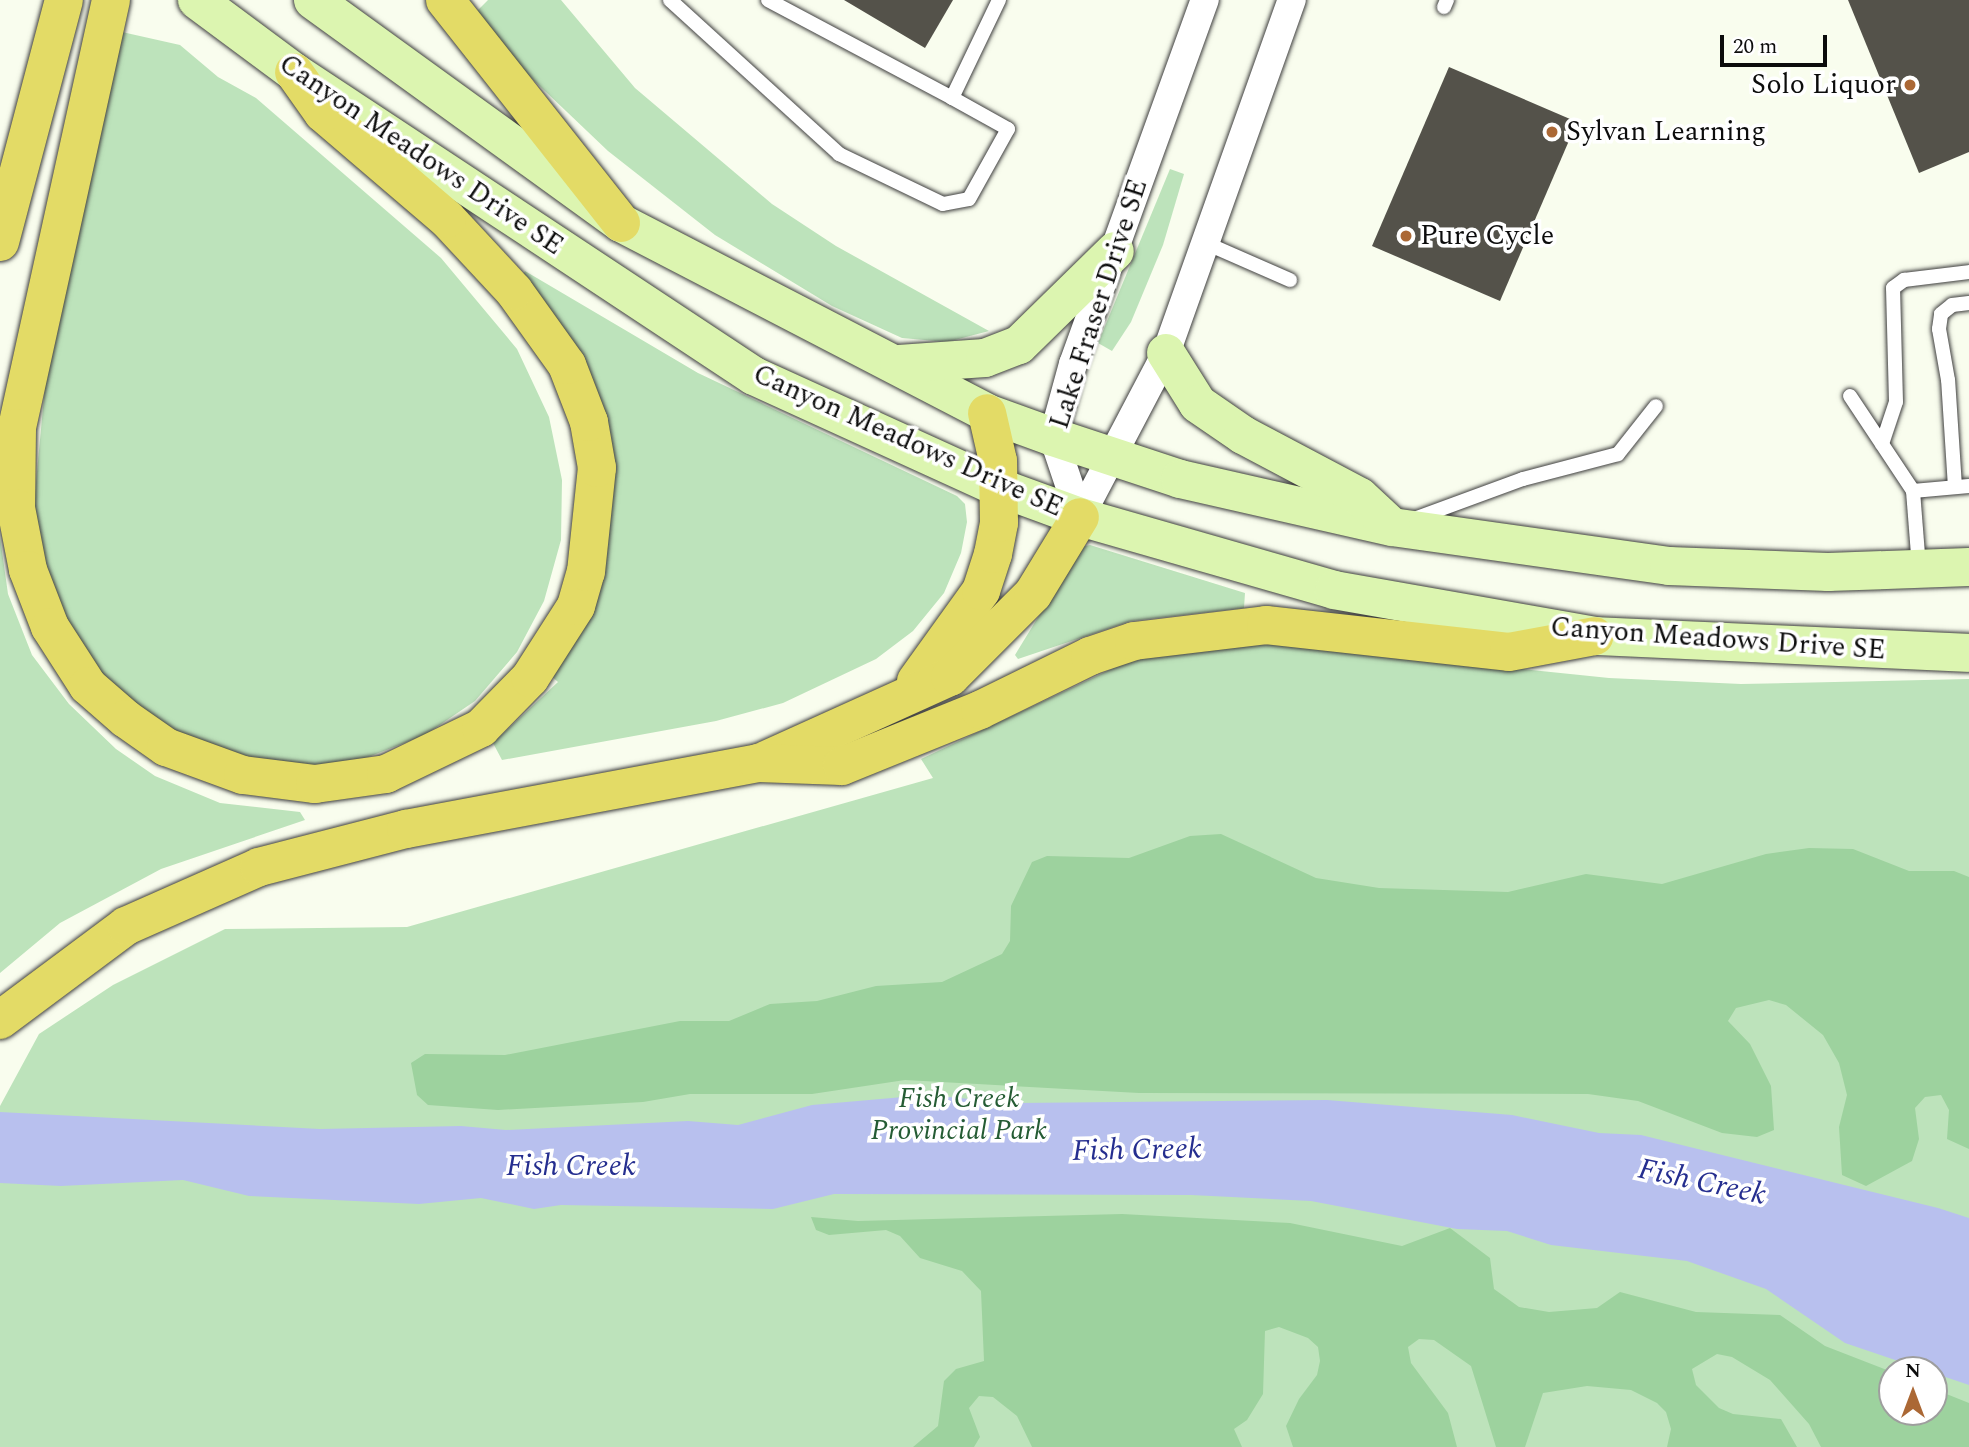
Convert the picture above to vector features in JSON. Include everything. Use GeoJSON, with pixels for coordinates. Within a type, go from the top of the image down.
{"type":"FeatureCollection","features":[{"type":"Feature","properties":{"kind":"highway"},"geometry":{"type":"LineString","coordinates":[[0,242],[64,0]]}},
{"type":"Feature","properties":{"kind":"highway"},"geometry":{"type":"LineString","coordinates":[[111,0],[18,428],[16,508],[28,570],[50,627],[88,686],[126,719],[166,747],[243,775],[316,784],[386,774],[481,728],[530,678],[576,606],[586,572],[597,468],[589,422],[567,365],[514,291],[447,219],[323,113],[294,72]]}},
{"type":"Feature","properties":{"kind":"highway"},"geometry":{"type":"LineString","coordinates":[[444,0],[621,223]]}},
{"type":"Feature","properties":{"kind":"highway"},"geometry":{"type":"LineString","coordinates":[[902,700],[981,591],[999,523],[998,461],[987,413]]}},
{"type":"Feature","properties":{"kind":"highway"},"geometry":{"type":"LineString","coordinates":[[758,763],[950,677],[1033,594],[1080,517]]}},
{"type":"Feature","properties":{"kind":"highway"},"geometry":{"type":"LineString","coordinates":[[11,1010],[126,926],[260,867],[406,829],[758,763],[842,766],[980,710],[1090,656],[1134,641],[1266,625],[1509,652],[1595,636]]}},
{"type":"Feature","properties":{"kind":"main road","name":"Canyon Meadows Drive SE"},"geometry":{"type":"LineString","coordinates":[[197,0],[294,72],[754,376],[998,487],[1080,517],[1334,590],[1595,636],[1969,653]]}},
{"type":"Feature","properties":{"kind":"main road","name":"Canyon Meadows Drive SE"},"geometry":{"type":"LineString","coordinates":[[313,0],[621,223],[899,364],[987,413],[1053,437],[1192,482],[1392,527],[1669,566],[1828,572],[1969,566]]}},
{"type":"Feature","properties":{"kind":"main road"},"geometry":{"type":"LineString","coordinates":[[899,364],[985,358],[1019,345],[1115,251]]}},
{"type":"Feature","properties":{"kind":"main road"},"geometry":{"type":"LineString","coordinates":[[1166,353],[1198,404],[1243,435],[1360,497],[1392,527]]}},
{"type":"Feature","properties":{"kind":"street","name":"Lake Fraser Drive SE"},"geometry":{"type":"LineString","coordinates":[[1080,517],[1053,437],[1073,364],[1205,0]]}},
{"type":"Feature","properties":{"kind":"street"},"geometry":{"type":"LineString","coordinates":[[1080,517],[1115,457],[1166,353],[1203,242],[1292,0]]}},
{"type":"Feature","properties":{"kind":"lane"},"geometry":{"type":"LineString","coordinates":[[670,0],[839,154],[943,204],[969,199],[1008,129],[768,0]]}},
{"type":"Feature","properties":{"kind":"lane"},"geometry":{"type":"LineString","coordinates":[[951,98],[999,0]]}},
{"type":"Feature","properties":{"kind":"lane"},"geometry":{"type":"LineString","coordinates":[[1203,242],[1290,280]]}},
{"type":"Feature","properties":{"kind":"lane"},"geometry":{"type":"LineString","coordinates":[[1882,444],[1896,402],[1893,288],[1904,280],[1969,272]]}},
{"type":"Feature","properties":{"kind":"lane"},"geometry":{"type":"LineString","coordinates":[[1913,491],[1962,487],[1939,329],[1941,314],[1952,305],[1969,303]]}},
{"type":"Feature","properties":{"kind":"lane"},"geometry":{"type":"LineString","coordinates":[[1850,396],[1913,491],[1919,568]]}},
{"type":"Feature","properties":{"kind":"lane"},"geometry":{"type":"LineString","coordinates":[[1392,527],[1523,479],[1618,454],[1656,407]]}},
{"type":"Feature","properties":{"kind":"green space"},"geometry":{"type":"Polygon","coordinates":[[[488,0],[561,0],[635,88],[772,204],[836,246],[989,331],[947,342],[902,338],[832,306],[715,235],[608,151],[525,72],[475,13],[488,0]]]}},
{"type":"Feature","properties":{"kind":"green space"},"geometry":{"type":"Polygon","coordinates":[[[122,32],[180,45],[218,77],[256,98],[441,258],[517,349],[549,417],[562,480],[561,540],[544,601],[517,652],[475,701],[425,735],[363,759],[304,766],[247,760],[191,743],[137,709],[98,672],[66,622],[41,555],[34,504],[47,365],[122,32]]]}},
{"type":"Feature","properties":{"kind":"green space"},"geometry":{"type":"Polygon","coordinates":[[[1170,169],[1184,174],[1163,245],[1131,322],[1112,351],[1098,343],[1170,169]]]}},
{"type":"Feature","properties":{"kind":"green space"},"geometry":{"type":"Polygon","coordinates":[[[525,271],[698,373],[957,496],[965,504],[967,522],[961,553],[944,593],[913,631],[876,659],[783,703],[716,721],[502,760],[493,743],[558,682],[550,675],[603,471],[516,285],[525,271]]]}},
{"type":"Feature","properties":{"kind":"green space"},"geometry":{"type":"Polygon","coordinates":[[[0,537],[8,594],[32,655],[69,704],[116,749],[155,776],[220,803],[300,812],[305,820],[161,869],[60,923],[0,973],[0,537]]]}},
{"type":"Feature","properties":{"kind":"green space"},"geometry":{"type":"Polygon","coordinates":[[[1090,545],[1245,593],[1244,608],[1131,621],[1018,659],[1015,655],[1081,547],[1090,545]]]}},
{"type":"Feature","properties":{"kind":"green space","name":"Fish Creek Provincial Park"},"geometry":{"type":"Polygon","coordinates":[[[1282,644],[1609,678],[1741,684],[1969,679],[1969,1447],[0,1447],[0,1106],[39,1034],[113,985],[225,929],[407,927],[933,778],[921,759],[1120,665],[1180,649],[1282,644]]]}},
{"type":"Feature","properties":{"kind":"green space"},"geometry":{"type":"Polygon","coordinates":[[[1221,834],[1316,878],[1379,888],[1508,892],[1586,874],[1662,884],[1766,854],[1809,848],[1853,849],[1909,871],[1954,871],[1969,877],[1969,1149],[1947,1139],[1949,1110],[1941,1095],[1925,1097],[1915,1108],[1919,1139],[1912,1161],[1866,1186],[1842,1175],[1839,1127],[1847,1095],[1839,1063],[1823,1035],[1786,1005],[1769,1000],[1736,1008],[1728,1021],[1750,1044],[1771,1086],[1774,1130],[1757,1137],[1722,1133],[1638,1101],[1588,1094],[1139,1093],[905,1080],[812,1094],[690,1094],[643,1102],[498,1110],[428,1105],[417,1095],[411,1063],[425,1054],[505,1055],[680,1021],[729,1021],[770,1004],[817,1001],[876,986],[942,982],[1002,954],[1010,941],[1011,906],[1032,862],[1047,856],[1129,858],[1190,836],[1221,834]]]}},
{"type":"Feature","properties":{"kind":"green space"},"geometry":{"type":"Polygon","coordinates":[[[1122,1214],[1290,1223],[1402,1246],[1450,1228],[1490,1258],[1494,1289],[1519,1307],[1549,1312],[1597,1308],[1620,1292],[1696,1312],[1780,1315],[1825,1346],[1878,1367],[1878,1426],[1948,1426],[1948,1395],[1969,1403],[1969,1447],[1821,1447],[1809,1424],[1770,1380],[1732,1357],[1717,1354],[1692,1369],[1696,1385],[1719,1408],[1733,1414],[1781,1419],[1797,1447],[1667,1447],[1671,1429],[1666,1412],[1657,1403],[1631,1390],[1587,1386],[1543,1393],[1525,1447],[1496,1447],[1471,1366],[1434,1340],[1419,1339],[1408,1347],[1411,1363],[1448,1413],[1457,1447],[1293,1447],[1286,1426],[1299,1399],[1317,1375],[1320,1361],[1318,1347],[1308,1338],[1279,1327],[1265,1331],[1263,1394],[1247,1420],[1234,1429],[1242,1447],[1032,1447],[1017,1416],[993,1397],[979,1396],[969,1408],[980,1437],[974,1447],[913,1447],[938,1426],[944,1381],[956,1369],[984,1361],[981,1291],[962,1271],[920,1258],[900,1236],[886,1230],[829,1235],[816,1230],[811,1217],[858,1221],[1122,1214]]]}},
{"type":"Feature","properties":{"kind":"water","name":"Fish Creek"},"geometry":{"type":"Polygon","coordinates":[[[926,1095],[1015,1103],[1327,1100],[1512,1115],[1599,1133],[1641,1135],[1969,1218],[1969,1385],[1948,1378],[1948,1356],[1883,1356],[1845,1343],[1766,1289],[1687,1261],[1551,1245],[1507,1231],[1457,1229],[1311,1201],[1191,1195],[834,1194],[773,1209],[561,1205],[534,1209],[481,1198],[419,1204],[249,1196],[183,1180],[61,1186],[0,1183],[0,1112],[320,1129],[461,1126],[506,1130],[688,1121],[738,1125],[812,1105],[926,1095]]]}},
{"type":"Feature","properties":{"kind":"building"},"geometry":{"type":"Polygon","coordinates":[[[844,0],[953,0],[925,48],[844,0]]]}},
{"type":"Feature","properties":{"kind":"building"},"geometry":{"type":"Polygon","coordinates":[[[1848,0],[1969,0],[1969,152],[1919,173],[1848,0]]]}},
{"type":"Feature","properties":{"kind":"building"},"geometry":{"type":"Polygon","coordinates":[[[1449,67],[1577,122],[1500,301],[1372,246],[1449,67]]]}},
{"type":"Feature","properties":{"kind":"place","name":"Solo Liquor"},"geometry":{"type":"Point","coordinates":[1910,85]}},
{"type":"Feature","properties":{"kind":"place","name":"Sylvan Learning"},"geometry":{"type":"Point","coordinates":[1552,132]}},
{"type":"Feature","properties":{"kind":"place","name":"Pure Cycle"},"geometry":{"type":"Point","coordinates":[1406,236]}}]}
